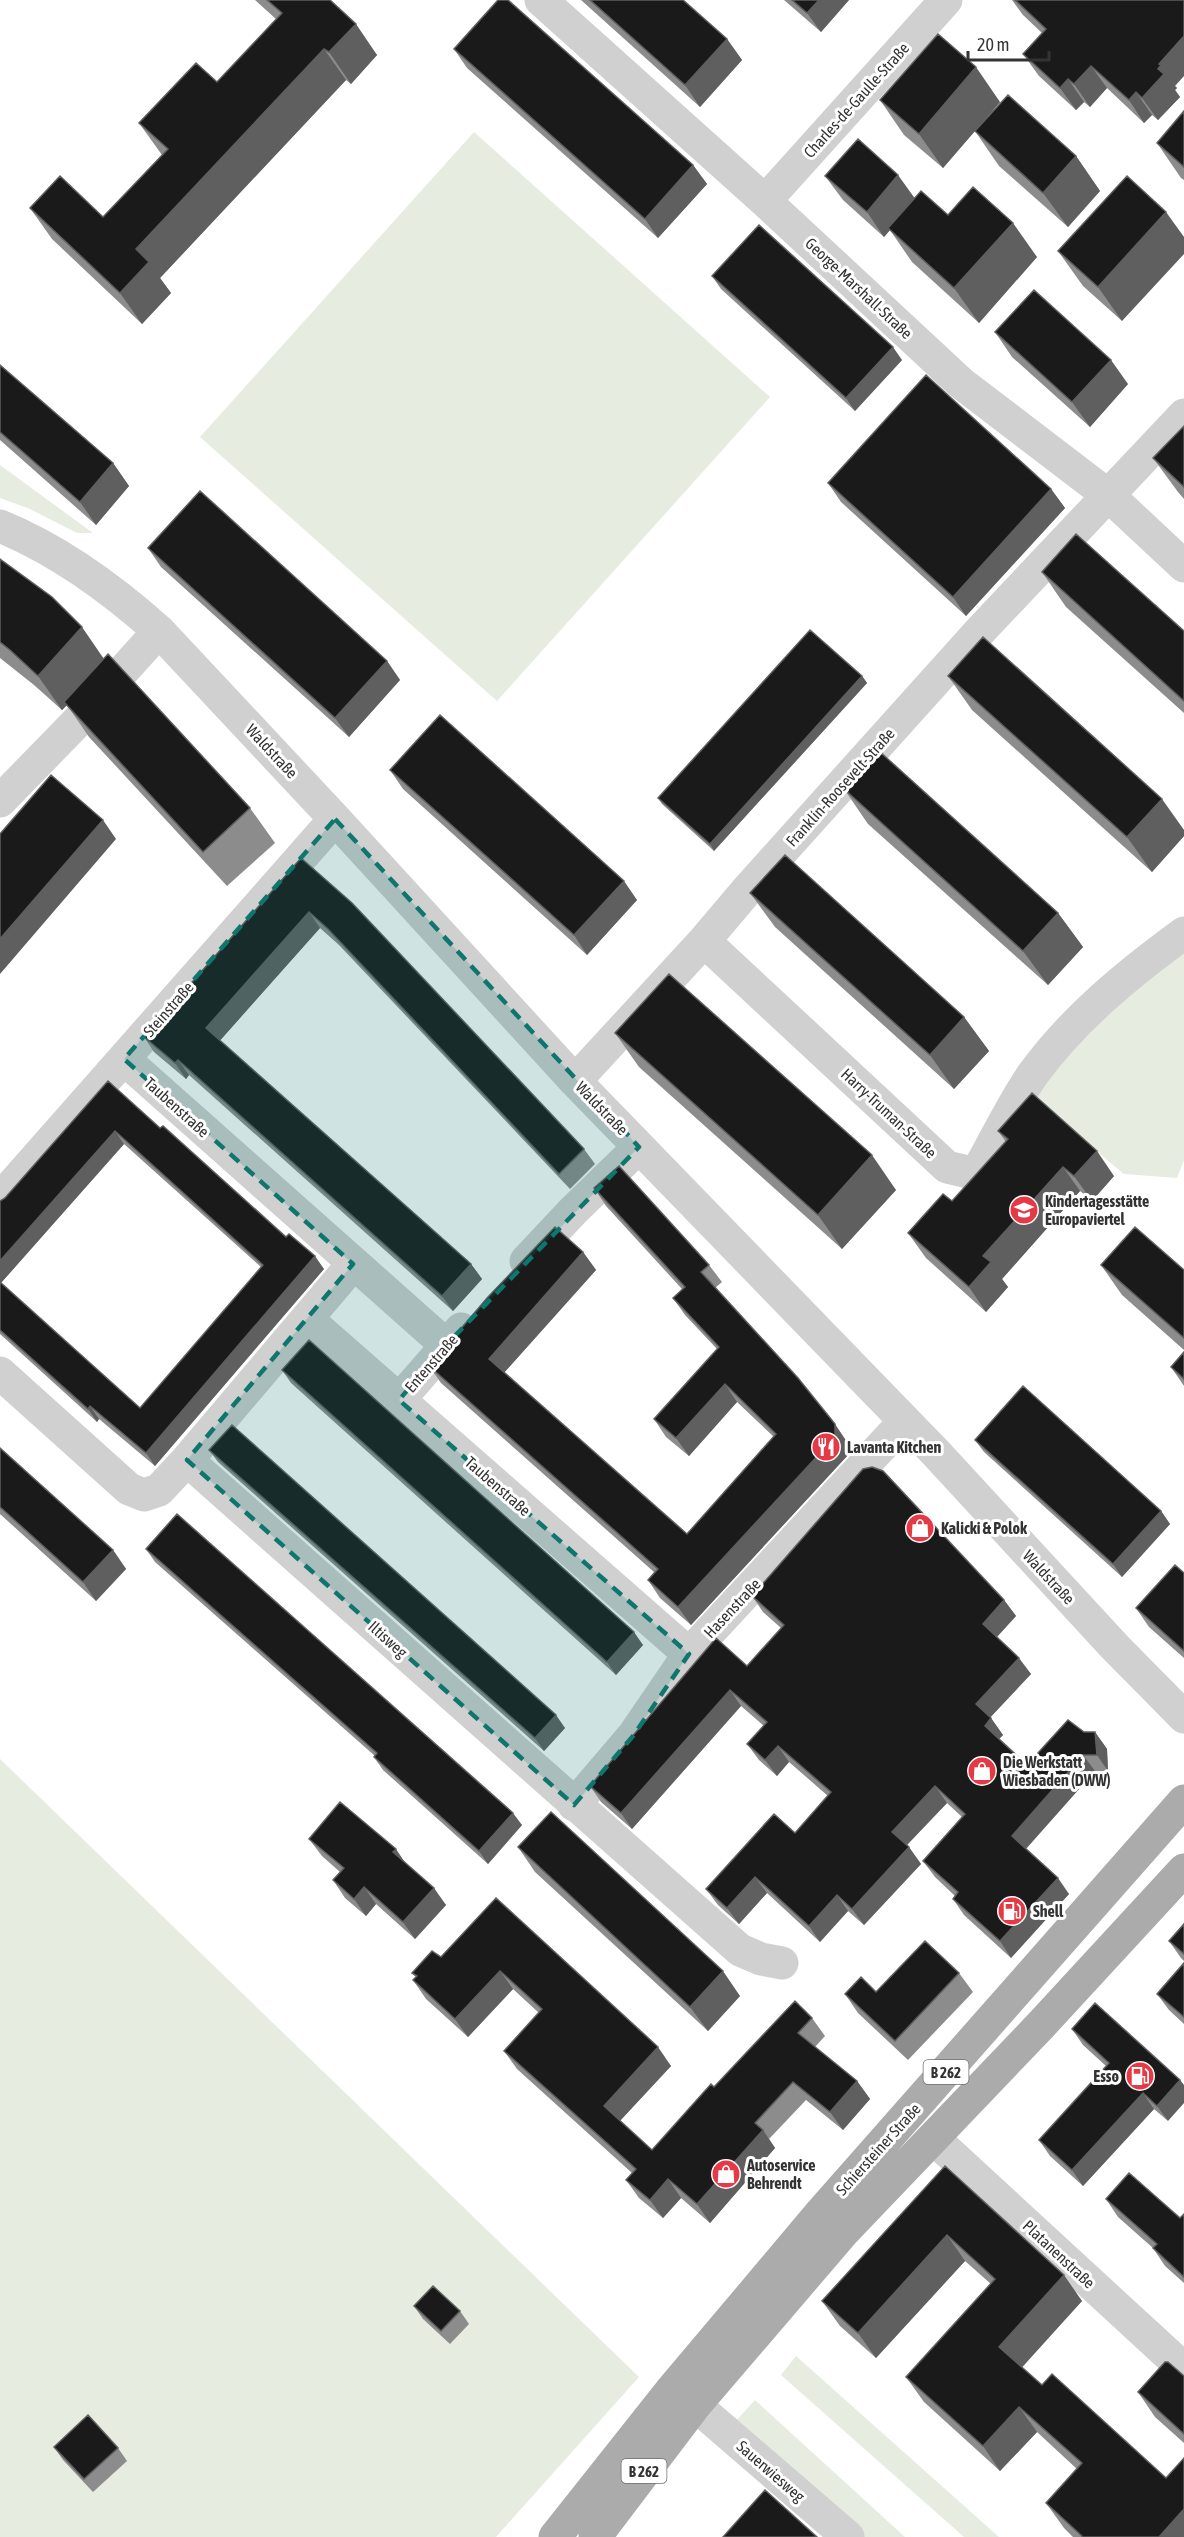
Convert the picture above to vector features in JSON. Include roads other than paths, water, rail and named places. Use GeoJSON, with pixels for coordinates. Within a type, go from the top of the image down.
{"type":"FeatureCollection","features":[{"type":"Feature","properties":{"kind":"main road","name":"Schiersteiner Straße"},"geometry":{"type":"LineString","coordinates":[[682,2399],[820,2214],[1184,1801]]}},
{"type":"Feature","properties":{"kind":"main road","name":"Schiersteiner Straße"},"geometry":{"type":"LineString","coordinates":[[682,2399],[933,2138],[1184,1870]]}},
{"type":"Feature","properties":{"kind":"main road","name":"B 262"},"geometry":{"type":"LineString","coordinates":[[555,2537],[682,2399]]}},
{"type":"Feature","properties":{"kind":"main road","name":"B 262"},"geometry":{"type":"LineString","coordinates":[[594,2537],[682,2399]]}},
{"type":"Feature","properties":{"kind":"street","name":"George-Marshall-Straße"},"geometry":{"type":"LineString","coordinates":[[541,0],[765,201],[961,383],[1109,496],[1184,566]]}},
{"type":"Feature","properties":{"kind":"street","name":"Charles-de-Gaulle-Straße"},"geometry":{"type":"LineString","coordinates":[[765,201],[946,0]]}},
{"type":"Feature","properties":{"kind":"street","name":"Franklin-Roosevelt-Straße"},"geometry":{"type":"LineString","coordinates":[[574,1081],[704,941],[980,631],[1184,415]]}},
{"type":"Feature","properties":{"kind":"street","name":"Waldstraße"},"geometry":{"type":"LineString","coordinates":[[0,526],[36,543],[93,578],[131,606],[159,631],[335,819],[574,1081],[904,1422],[1113,1646],[1184,1717]]}},
{"type":"Feature","properties":{"kind":"street"},"geometry":{"type":"LineString","coordinates":[[0,801],[76,723],[159,631]]}},
{"type":"Feature","properties":{"kind":"street","name":"Steinstraße"},"geometry":{"type":"LineString","coordinates":[[0,1199],[335,819]]}},
{"type":"Feature","properties":{"kind":"street","name":"Harry-Truman-Straße"},"geometry":{"type":"LineString","coordinates":[[704,941],[947,1167],[976,1173],[1032,1075],[1068,1031],[1138,966],[1184,933]]}},
{"type":"Feature","properties":{"kind":"street","name":"Taubenstraße"},"geometry":{"type":"LineString","coordinates":[[124,1059],[446,1345]]}},
{"type":"Feature","properties":{"kind":"street"},"geometry":{"type":"LineString","coordinates":[[503,1285],[573,1211],[639,1147]]}},
{"type":"Feature","properties":{"kind":"street"},"geometry":{"type":"LineString","coordinates":[[0,1373],[129,1489],[144,1495],[159,1490],[187,1460],[353,1264]]}},
{"type":"Feature","properties":{"kind":"street","name":"Entenstraße"},"geometry":{"type":"LineString","coordinates":[[399,1400],[478,1311]]}},
{"type":"Feature","properties":{"kind":"street","name":"Taubenstraße"},"geometry":{"type":"LineString","coordinates":[[307,1319],[689,1654]]}},
{"type":"Feature","properties":{"kind":"street","name":"Hasenstraße"},"geometry":{"type":"LineString","coordinates":[[574,1805],[633,1736],[689,1654],[904,1422]]}},
{"type":"Feature","properties":{"kind":"street","name":"Iltisweg"},"geometry":{"type":"LineString","coordinates":[[187,1460],[740,1950],[760,1959],[782,1963]]}},
{"type":"Feature","properties":{"kind":"street","name":"Platanenstraße"},"geometry":{"type":"LineString","coordinates":[[933,2138],[1184,2369]]}},
{"type":"Feature","properties":{"kind":"street","name":"Sauerwiesweg"},"geometry":{"type":"LineString","coordinates":[[682,2399],[848,2537]]}},
{"type":"Feature","properties":{"kind":"place","name":"Kindertagesstätte Europaviertel"},"geometry":{"type":"Point","coordinates":[1024,1210]}},
{"type":"Feature","properties":{"kind":"place","name":"Lavanta Kitchen"},"geometry":{"type":"Point","coordinates":[826,1447]}},
{"type":"Feature","properties":{"kind":"place","name":"Kalicki & Polok"},"geometry":{"type":"Point","coordinates":[920,1528]}},
{"type":"Feature","properties":{"kind":"place","name":"Die Werkstatt Wiesbaden (DWW)"},"geometry":{"type":"Point","coordinates":[982,1771]}},
{"type":"Feature","properties":{"kind":"place","name":"Shell"},"geometry":{"type":"Point","coordinates":[1012,1911]}},
{"type":"Feature","properties":{"kind":"place","name":"Esso"},"geometry":{"type":"Point","coordinates":[1140,2076]}},
{"type":"Feature","properties":{"kind":"place","name":"Autoservice Behrendt"},"geometry":{"type":"Point","coordinates":[726,2174]}}]}
